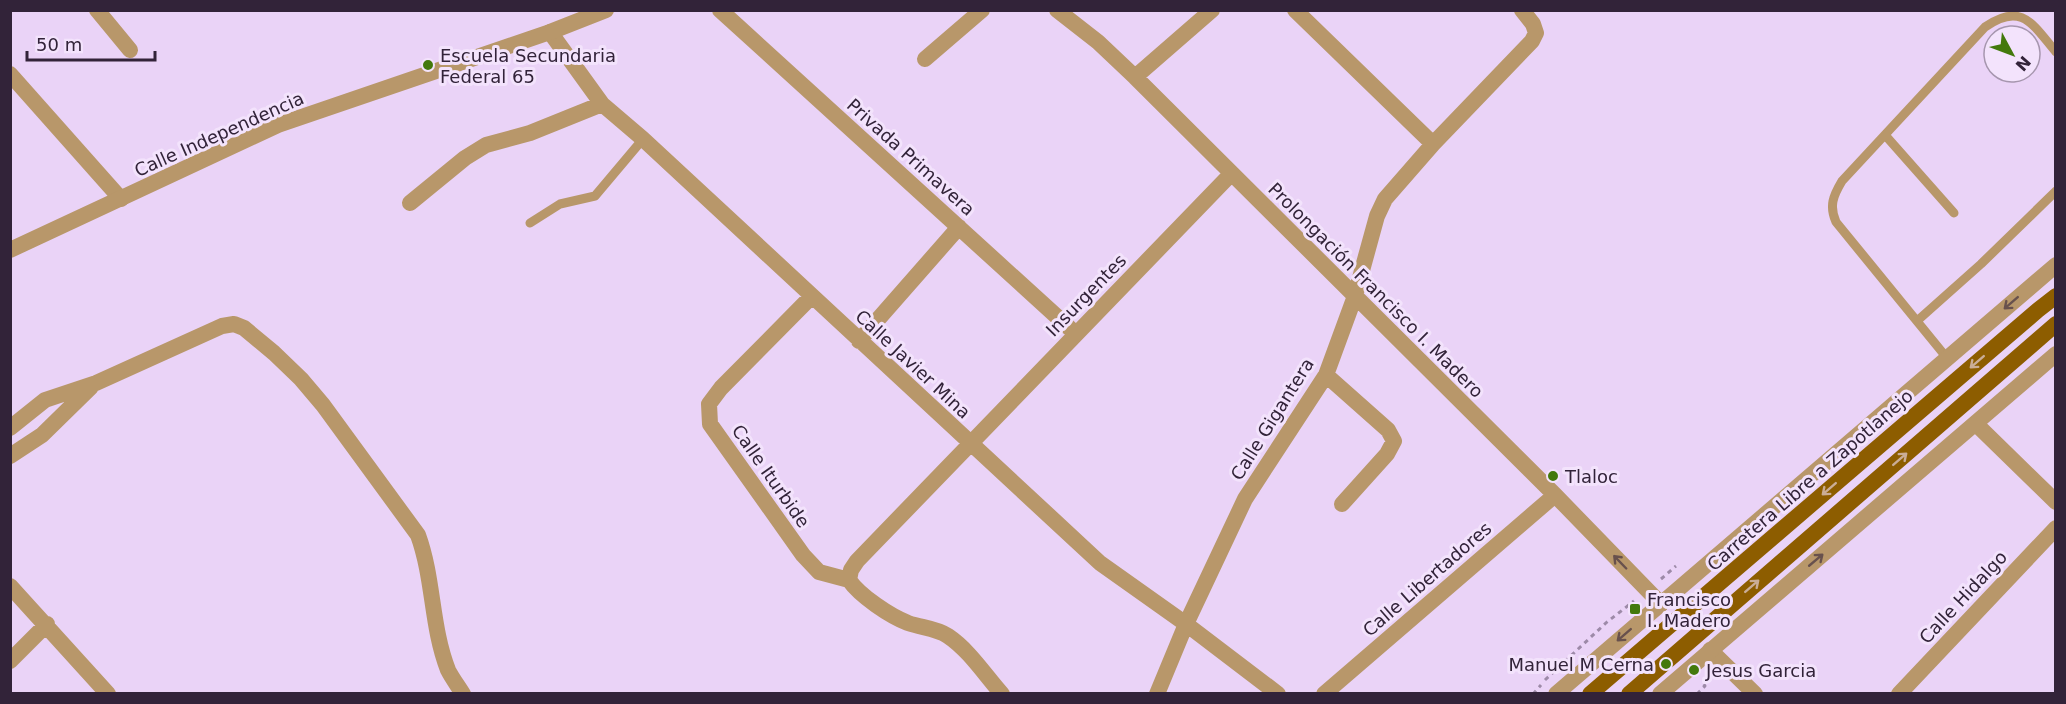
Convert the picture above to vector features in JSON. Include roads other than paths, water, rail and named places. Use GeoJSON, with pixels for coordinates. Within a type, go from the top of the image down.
{"type":"FeatureCollection","features":[{"type":"Feature","properties":{"kind":"main road","name":"Carretera Libre a Zapotlanejo"},"geometry":{"type":"LineString","coordinates":[[1590,693],[2055,296]]}},
{"type":"Feature","properties":{"kind":"main road"},"geometry":{"type":"LineString","coordinates":[[1629,693],[2054,325]]}},
{"type":"Feature","properties":{"kind":"street"},"geometry":{"type":"LineString","coordinates":[[97,10],[130,50]]}},
{"type":"Feature","properties":{"kind":"street","name":"Calle Independencia"},"geometry":{"type":"LineString","coordinates":[[10,250],[278,125],[549,32],[606,10]]}},
{"type":"Feature","properties":{"kind":"street","name":"Privada Primavera"},"geometry":{"type":"LineString","coordinates":[[720,10],[1076,334]]}},
{"type":"Feature","properties":{"kind":"street"},"geometry":{"type":"LineString","coordinates":[[925,59],[982,10]]}},
{"type":"Feature","properties":{"kind":"street","name":"Prolongación Francisco I. Madero"},"geometry":{"type":"LineString","coordinates":[[1057,10],[1098,42],[1135,77],[1555,495],[1661,604]]}},
{"type":"Feature","properties":{"kind":"street"},"geometry":{"type":"LineString","coordinates":[[1135,77],[1212,10]]}},
{"type":"Feature","properties":{"kind":"street"},"geometry":{"type":"LineString","coordinates":[[1295,10],[1433,144]]}},
{"type":"Feature","properties":{"kind":"street","name":"Calle Gigantera"},"geometry":{"type":"LineString","coordinates":[[1157,693],[1186,624],[1245,499],[1326,375],[1355,296],[1377,216],[1385,199],[1433,144],[1532,42],[1536,33],[1533,24],[1522,10]]}},
{"type":"Feature","properties":{"kind":"street","name":"Calle Javier Mina"},"geometry":{"type":"LineString","coordinates":[[549,32],[602,104],[643,139],[1100,563],[1278,693]]}},
{"type":"Feature","properties":{"kind":"street"},"geometry":{"type":"LineString","coordinates":[[10,74],[121,199]]}},
{"type":"Feature","properties":{"kind":"street"},"geometry":{"type":"LineString","coordinates":[[410,203],[465,158],[486,145],[530,133],[602,104]]}},
{"type":"Feature","properties":{"kind":"street","name":"Insurgentes"},"geometry":{"type":"LineString","coordinates":[[849,580],[856,561],[1231,174]]}},
{"type":"Feature","properties":{"kind":"street"},"geometry":{"type":"LineString","coordinates":[[859,341],[959,227]]}},
{"type":"Feature","properties":{"kind":"street"},"geometry":{"type":"LineString","coordinates":[[1556,693],[2052,270]]}},
{"type":"Feature","properties":{"kind":"street","name":"Calle Iturbide"},"geometry":{"type":"LineString","coordinates":[[811,297],[715,396],[709,404],[710,424],[803,555],[819,572],[849,580]]}},
{"type":"Feature","properties":{"kind":"street"},"geometry":{"type":"LineString","coordinates":[[10,428],[45,400],[96,382],[222,326],[234,324],[244,328],[301,379],[418,535],[426,558],[440,645],[449,673],[463,693]]}},
{"type":"Feature","properties":{"kind":"street"},"geometry":{"type":"LineString","coordinates":[[1660,693],[2055,354]]}},
{"type":"Feature","properties":{"kind":"street"},"geometry":{"type":"LineString","coordinates":[[1326,375],[1388,430],[1394,441],[1387,454],[1342,504]]}},
{"type":"Feature","properties":{"kind":"street"},"geometry":{"type":"LineString","coordinates":[[10,456],[42,435],[96,382]]}},
{"type":"Feature","properties":{"kind":"street"},"geometry":{"type":"LineString","coordinates":[[1976,424],[2055,502]]}},
{"type":"Feature","properties":{"kind":"street","name":"Calle Libertadores"},"geometry":{"type":"LineString","coordinates":[[1324,693],[1555,495]]}},
{"type":"Feature","properties":{"kind":"street","name":"Calle Hidalgo"},"geometry":{"type":"LineString","coordinates":[[1899,693],[2055,528]]}},
{"type":"Feature","properties":{"kind":"street"},"geometry":{"type":"LineString","coordinates":[[849,580],[860,592],[895,617],[934,630],[956,642],[1002,693]]}},
{"type":"Feature","properties":{"kind":"street"},"geometry":{"type":"LineString","coordinates":[[10,586],[108,693]]}},
{"type":"Feature","properties":{"kind":"street"},"geometry":{"type":"LineString","coordinates":[[10,661],[47,624]]}},
{"type":"Feature","properties":{"kind":"street"},"geometry":{"type":"LineString","coordinates":[[1710,650],[1755,693]]}},
{"type":"Feature","properties":{"kind":"lane"},"geometry":{"type":"LineString","coordinates":[[1947,358],[1836,222],[1832,213],[1832,203],[1842,182],[1985,27],[1997,18],[2008,13],[2021,16],[2031,22],[2055,52]]}},
{"type":"Feature","properties":{"kind":"lane"},"geometry":{"type":"LineString","coordinates":[[1885,135],[1954,213]]}},
{"type":"Feature","properties":{"kind":"lane"},"geometry":{"type":"LineString","coordinates":[[530,223],[560,204],[595,196],[643,139]]}},
{"type":"Feature","properties":{"kind":"lane"},"geometry":{"type":"LineString","coordinates":[[1917,321],[1982,264],[2055,191]]}},
{"type":"Feature","properties":{"kind":"place","name":"Escuela Secundaria Federal 65"},"geometry":{"type":"Point","coordinates":[428,65]}},
{"type":"Feature","properties":{"kind":"place","name":"Tlaloc"},"geometry":{"type":"Point","coordinates":[1553,476]}},
{"type":"Feature","properties":{"kind":"place","name":"Francisco I. Madero"},"geometry":{"type":"Point","coordinates":[1635,609]}},
{"type":"Feature","properties":{"kind":"place","name":"Manuel M Cerna"},"geometry":{"type":"Point","coordinates":[1666,664]}},
{"type":"Feature","properties":{"kind":"place","name":"Jesus Garcia"},"geometry":{"type":"Point","coordinates":[1694,670]}}]}
